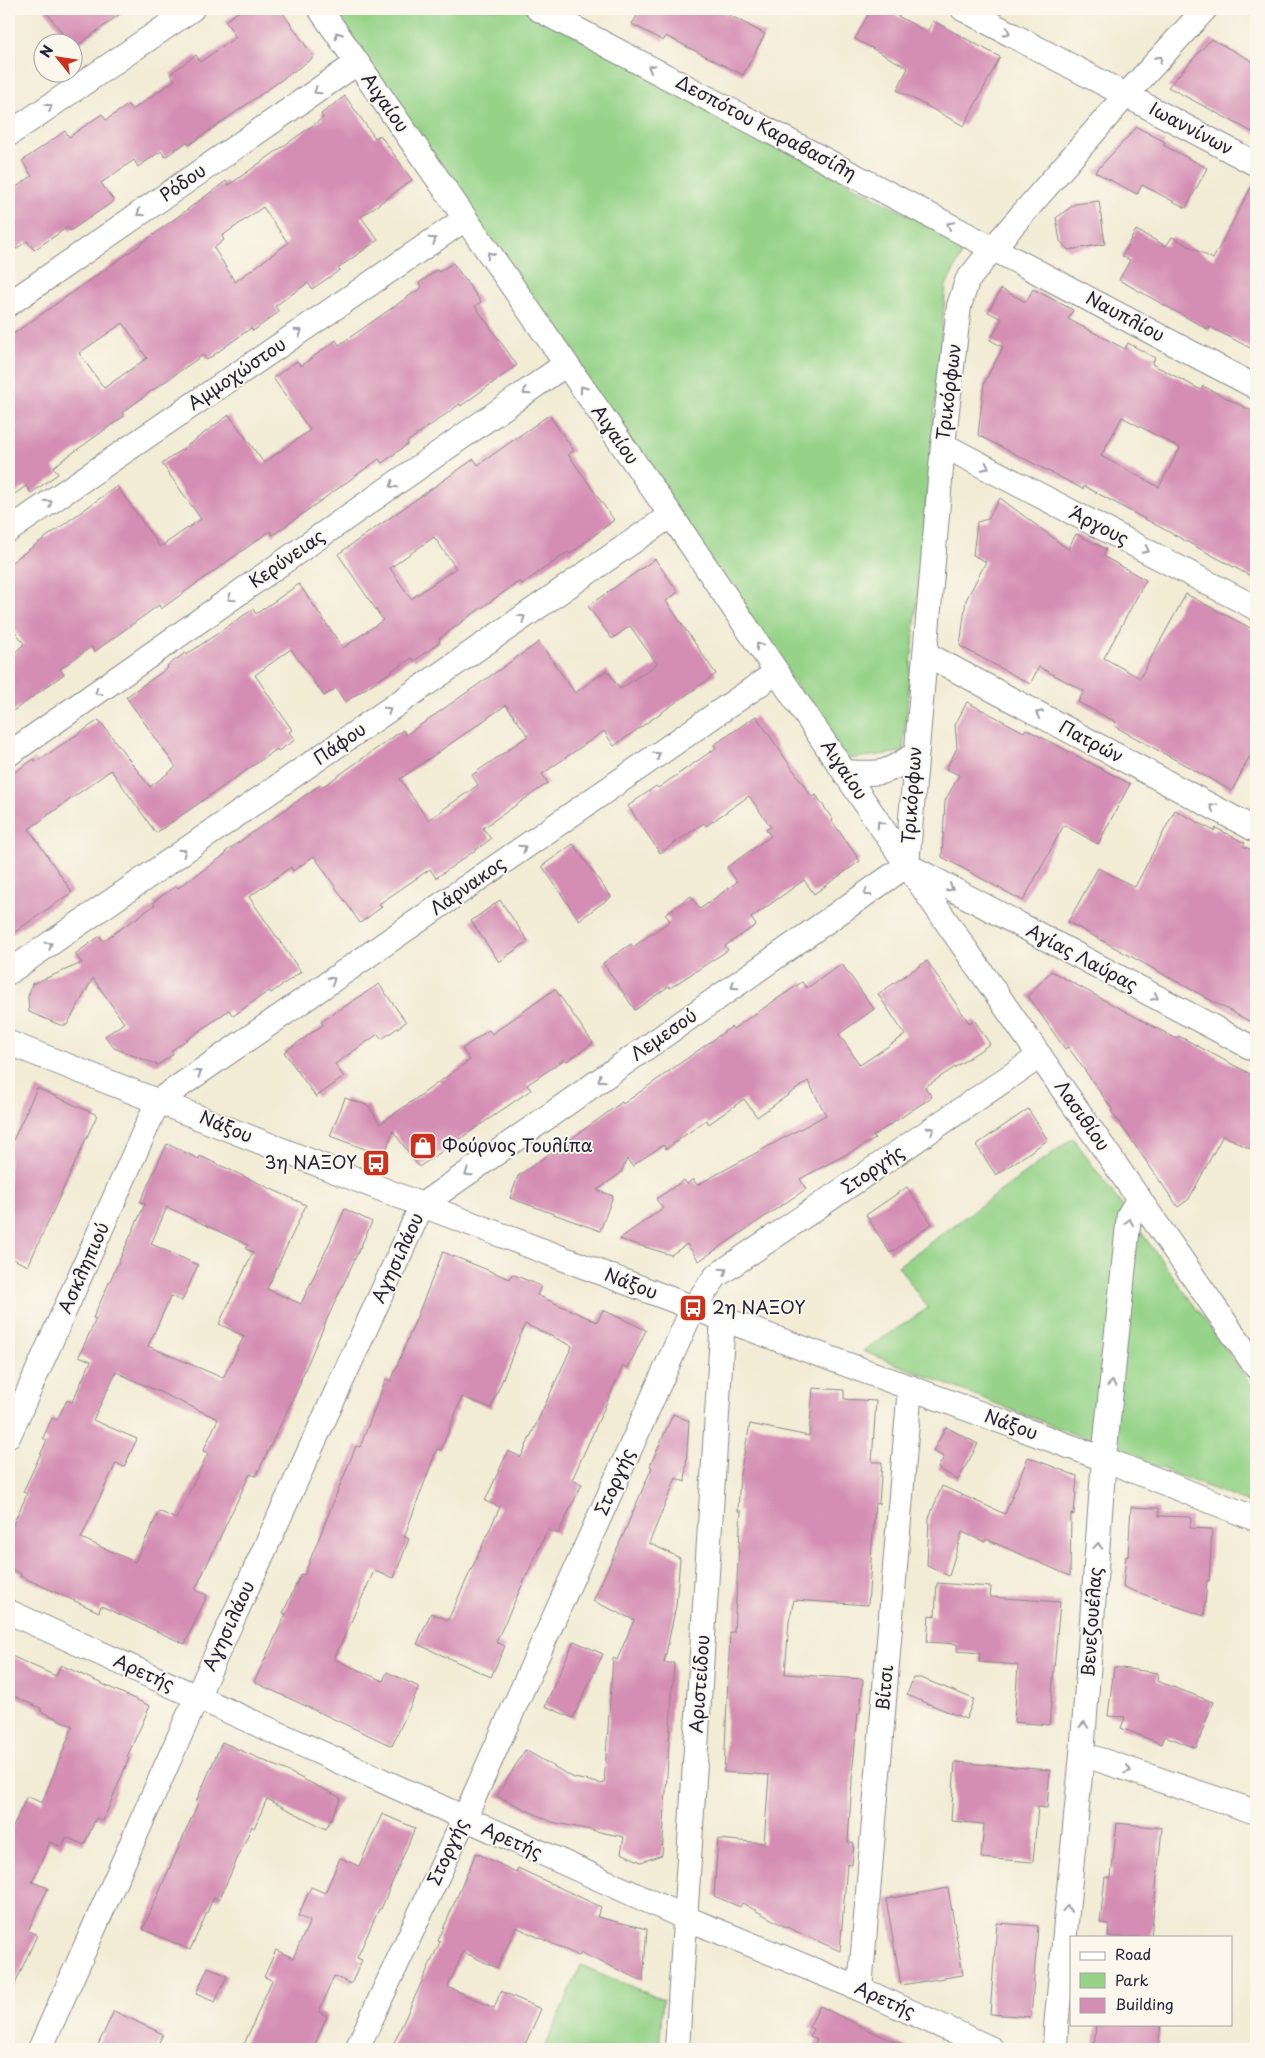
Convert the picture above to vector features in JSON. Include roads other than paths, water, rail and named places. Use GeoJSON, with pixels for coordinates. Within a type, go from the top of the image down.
{"type":"FeatureCollection","features":[{"type":"Feature","properties":{"kind":"street"},"geometry":{"type":"LineString","coordinates":[[9,134],[192,9]]}},
{"type":"Feature","properties":{"kind":"street","name":"Αιγαίου"},"geometry":{"type":"LineString","coordinates":[[320,9],[671,515],[907,865]]}},
{"type":"Feature","properties":{"kind":"street","name":"Δεσπότου Καραβασίλη"},"geometry":{"type":"LineString","coordinates":[[538,9],[993,248]]}},
{"type":"Feature","properties":{"kind":"street","name":"Ιωαννίνων"},"geometry":{"type":"LineString","coordinates":[[964,9],[1256,164]]}},
{"type":"Feature","properties":{"kind":"street","name":"Τρικόρφων"},"geometry":{"type":"LineString","coordinates":[[907,865],[943,444],[959,306],[967,281],[993,248],[1126,95],[1206,9]]}},
{"type":"Feature","properties":{"kind":"street","name":"Ρόδου"},"geometry":{"type":"LineString","coordinates":[[9,304],[357,63]]}},
{"type":"Feature","properties":{"kind":"street","name":"Αμμοχώστου"},"geometry":{"type":"LineString","coordinates":[[9,530],[465,219]]}},
{"type":"Feature","properties":{"kind":"street","name":"Ναυπλίου"},"geometry":{"type":"LineString","coordinates":[[993,248],[1256,387]]}},
{"type":"Feature","properties":{"kind":"street","name":"Κερύνειας"},"geometry":{"type":"LineString","coordinates":[[9,754],[566,364]]}},
{"type":"Feature","properties":{"kind":"street","name":"Άργους"},"geometry":{"type":"LineString","coordinates":[[943,444],[1256,608]]}},
{"type":"Feature","properties":{"kind":"street","name":"Πάφου"},"geometry":{"type":"LineString","coordinates":[[9,972],[671,515]]}},
{"type":"Feature","properties":{"kind":"street","name":"Πατρών"},"geometry":{"type":"LineString","coordinates":[[926,654],[1256,830]]}},
{"type":"Feature","properties":{"kind":"street","name":"Λάρνακος"},"geometry":{"type":"LineString","coordinates":[[158,1101],[777,672]]}},
{"type":"Feature","properties":{"kind":"street"},"geometry":{"type":"LineString","coordinates":[[845,772],[879,774],[896,767],[915,754]]}},
{"type":"Feature","properties":{"kind":"street","name":"Αγίας Λαύρας"},"geometry":{"type":"LineString","coordinates":[[907,865],[1256,1050]]}},
{"type":"Feature","properties":{"kind":"street","name":"Λασιθίου"},"geometry":{"type":"LineString","coordinates":[[907,865],[1256,1367]]}},
{"type":"Feature","properties":{"kind":"street","name":"Λεμεσού"},"geometry":{"type":"LineString","coordinates":[[422,1205],[907,865]]}},
{"type":"Feature","properties":{"kind":"street","name":"Νάξου"},"geometry":{"type":"LineString","coordinates":[[9,1043],[422,1205],[693,1308],[1104,1459],[1256,1520]]}},
{"type":"Feature","properties":{"kind":"street","name":"Στοργής"},"geometry":{"type":"LineString","coordinates":[[357,2049],[464,1819],[693,1308],[716,1276],[1040,1056]]}},
{"type":"Feature","properties":{"kind":"street","name":"Ασκληπιού"},"geometry":{"type":"LineString","coordinates":[[9,1435],[158,1101]]}},
{"type":"Feature","properties":{"kind":"street","name":"Βενεζουέλας"},"geometry":{"type":"LineString","coordinates":[[1055,2049],[1082,1754],[1104,1459],[1129,1215],[1139,1198]]}},
{"type":"Feature","properties":{"kind":"street","name":"Αγησιλάου"},"geometry":{"type":"LineString","coordinates":[[40,2049],[197,1697],[422,1205]]}},
{"type":"Feature","properties":{"kind":"street","name":"Αριστείδου"},"geometry":{"type":"LineString","coordinates":[[677,2049],[723,1319]]}},
{"type":"Feature","properties":{"kind":"street","name":"Βίτσι"},"geometry":{"type":"LineString","coordinates":[[860,1989],[910,1387]]}},
{"type":"Feature","properties":{"kind":"street","name":"Αρετής"},"geometry":{"type":"LineString","coordinates":[[9,1612],[686,1918],[860,1989],[992,2049]]}},
{"type":"Feature","properties":{"kind":"street"},"geometry":{"type":"LineString","coordinates":[[1082,1754],[1256,1812]]}},
{"type":"Feature","properties":{"kind":"place","name":"Φούρνος Τουλίπα"},"geometry":{"type":"Point","coordinates":[423,1146]}},
{"type":"Feature","properties":{"kind":"place","name":"3η ΝΑΞΟΥ"},"geometry":{"type":"Point","coordinates":[376,1163]}},
{"type":"Feature","properties":{"kind":"place","name":"2η ΝΑΞΟΥ"},"geometry":{"type":"Point","coordinates":[693,1308]}}]}
